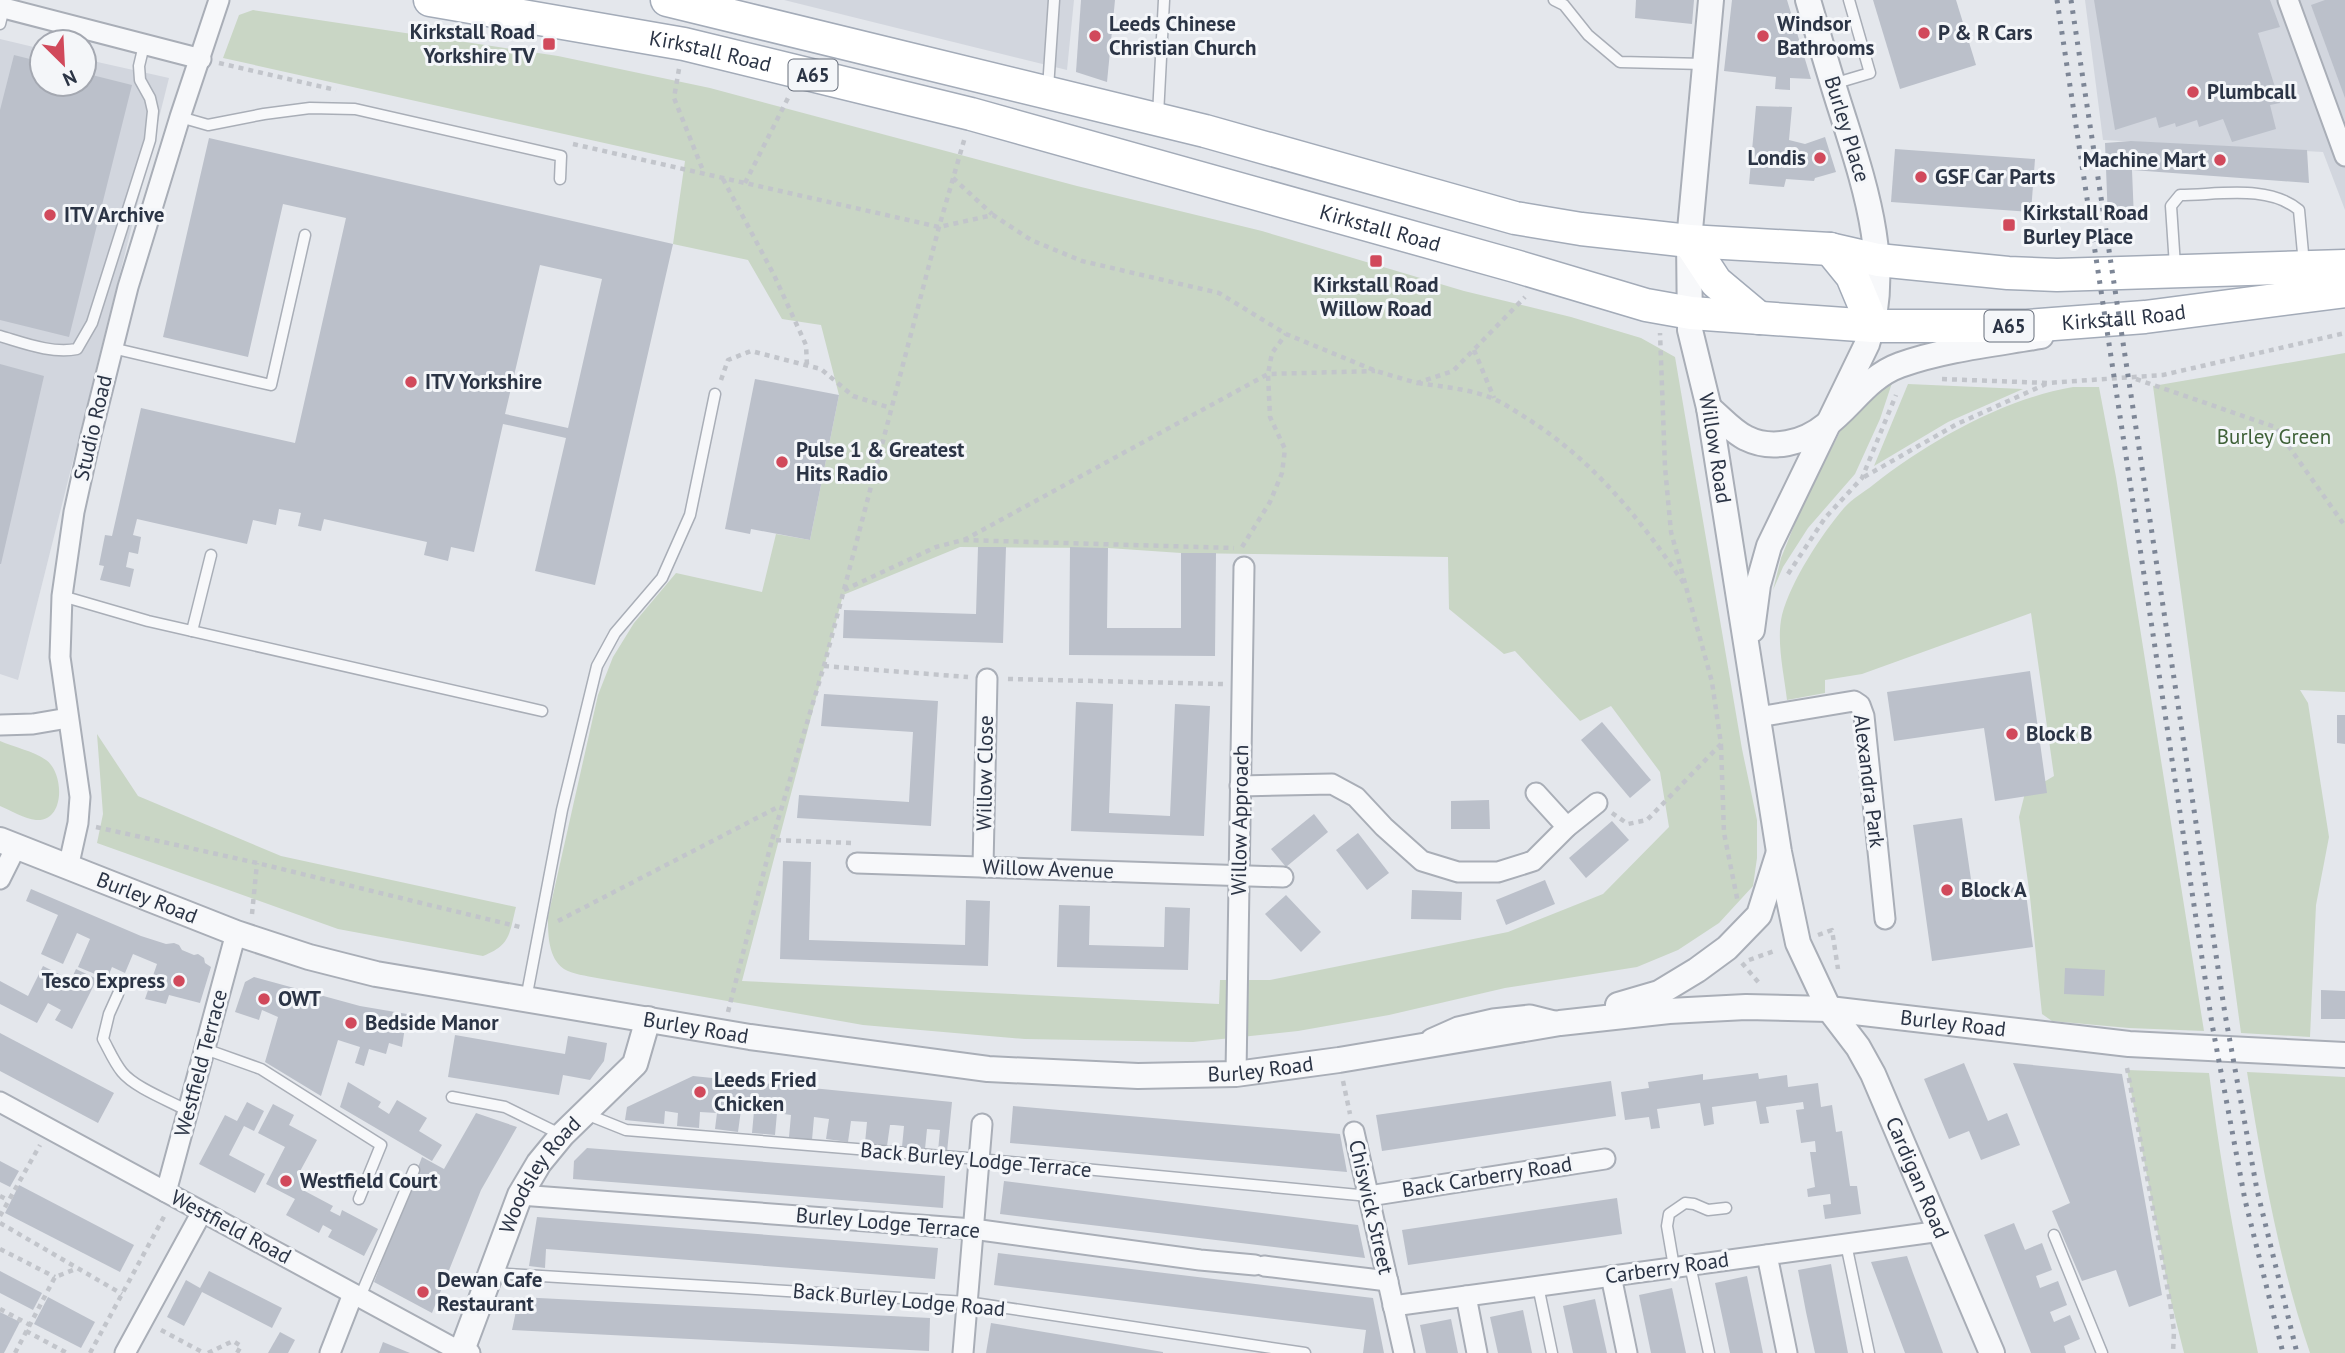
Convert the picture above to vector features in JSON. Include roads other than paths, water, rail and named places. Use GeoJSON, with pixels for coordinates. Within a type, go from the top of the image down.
{"type":"FeatureCollection","features":[{"type":"Feature","properties":{"kind":"main road","name":"Kirkstall Road"},"geometry":{"type":"LineString","coordinates":[[430,0],[684,44],[971,114],[1646,305],[1691,313],[1873,326],[2027,326],[2145,317],[2345,291]]}},
{"type":"Feature","properties":{"kind":"main road","name":"Kirkstall Road"},"geometry":{"type":"LineString","coordinates":[[667,0],[725,7],[1205,131],[1515,218],[1581,229],[1689,241],[1830,249],[1878,260],[2008,273],[2057,275],[2345,266]]}},
{"type":"Feature","properties":{"kind":"main road"},"geometry":{"type":"LineString","coordinates":[[1689,241],[1716,282],[1759,318]]}},
{"type":"Feature","properties":{"kind":"main road"},"geometry":{"type":"LineString","coordinates":[[1830,249],[1852,276],[1873,326]]}},
{"type":"Feature","properties":{"kind":"street","name":"Studio Road"},"geometry":{"type":"LineString","coordinates":[[68,868],[78,823],[80,797],[60,657],[62,596],[74,512],[128,287],[219,0]]}},
{"type":"Feature","properties":{"kind":"street"},"geometry":{"type":"LineString","coordinates":[[1689,241],[1711,0]]}},
{"type":"Feature","properties":{"kind":"street","name":"Burley Place"},"geometry":{"type":"LineString","coordinates":[[1808,0],[1865,186],[1878,260],[1873,326]]}},
{"type":"Feature","properties":{"kind":"street"},"geometry":{"type":"LineString","coordinates":[[2288,0],[2345,156]]}},
{"type":"Feature","properties":{"kind":"street"},"geometry":{"type":"LineString","coordinates":[[2,10],[201,59]]}},
{"type":"Feature","properties":{"kind":"street","name":"Willow Road"},"geometry":{"type":"LineString","coordinates":[[1689,241],[1690,330],[1709,408],[1779,852],[1798,943],[1829,1009]]}},
{"type":"Feature","properties":{"kind":"street"},"geometry":{"type":"LineString","coordinates":[[1709,408],[1744,438],[1765,445],[1790,444],[1826,426],[1863,388],[1899,366],[1939,354],[2145,317]]}},
{"type":"Feature","properties":{"kind":"street","name":"Willow Road"},"geometry":{"type":"LineString","coordinates":[[1749,655],[1758,585],[1769,546],[1867,344],[1873,326]]}},
{"type":"Feature","properties":{"kind":"street","name":"Willow Approach"},"geometry":{"type":"LineString","coordinates":[[1236,1074],[1244,567]]}},
{"type":"Feature","properties":{"kind":"street","name":"Willow Close"},"geometry":{"type":"LineString","coordinates":[[983,867],[987,679]]}},
{"type":"Feature","properties":{"kind":"street","name":"Alexandra Park"},"geometry":{"type":"LineString","coordinates":[[1758,717],[1854,701],[1860,705],[1864,716],[1885,919]]}},
{"type":"Feature","properties":{"kind":"street"},"geometry":{"type":"LineString","coordinates":[[0,725],[33,724],[68,718]]}},
{"type":"Feature","properties":{"kind":"street"},"geometry":{"type":"LineString","coordinates":[[1240,786],[1332,784],[1356,797],[1422,862],[1458,872],[1498,872],[1533,861],[1567,827],[1597,803]]}},
{"type":"Feature","properties":{"kind":"street"},"geometry":{"type":"LineString","coordinates":[[1536,793],[1567,827]]}},
{"type":"Feature","properties":{"kind":"street"},"geometry":{"type":"LineString","coordinates":[[0,879],[8,844]]}},
{"type":"Feature","properties":{"kind":"street","name":"Burley Road"},"geometry":{"type":"LineString","coordinates":[[8,844],[243,935],[309,957],[376,974],[723,1032],[988,1069],[1138,1076],[1236,1074],[1339,1060],[1560,1023],[1669,1011],[1746,1007],[1829,1009],[2122,1043],[2345,1055]]}},
{"type":"Feature","properties":{"kind":"street"},"geometry":{"type":"LineString","coordinates":[[1560,1023],[1659,993],[1727,948],[1759,915],[1779,852]]}},
{"type":"Feature","properties":{"kind":"street","name":"Willow Avenue"},"geometry":{"type":"LineString","coordinates":[[858,863],[1283,877]]}},
{"type":"Feature","properties":{"kind":"street","name":"Westfield Terrace"},"geometry":{"type":"LineString","coordinates":[[170,1194],[205,1049],[243,935]]}},
{"type":"Feature","properties":{"kind":"street","name":"Cardigan Road"},"geometry":{"type":"LineString","coordinates":[[1829,1009],[1858,1047],[1873,1074],[1992,1353]]}},
{"type":"Feature","properties":{"kind":"street","name":"Woodsley Road"},"geometry":{"type":"LineString","coordinates":[[461,1353],[520,1195],[539,1163],[562,1135],[635,1064],[648,1019]]}},
{"type":"Feature","properties":{"kind":"street","name":"Westfield Road"},"geometry":{"type":"LineString","coordinates":[[0,1102],[461,1353]]}},
{"type":"Feature","properties":{"kind":"street"},"geometry":{"type":"LineString","coordinates":[[963,1353],[982,1124]]}},
{"type":"Feature","properties":{"kind":"street","name":"Chiswick Street"},"geometry":{"type":"LineString","coordinates":[[1354,1132],[1404,1353]]}},
{"type":"Feature","properties":{"kind":"street","name":"Back Carberry Road"},"geometry":{"type":"LineString","coordinates":[[1369,1196],[1605,1158]]}},
{"type":"Feature","properties":{"kind":"street","name":"Burley Lodge Terrace"},"geometry":{"type":"LineString","coordinates":[[520,1195],[973,1229],[1200,1260],[1388,1281]]}},
{"type":"Feature","properties":{"kind":"street"},"geometry":{"type":"LineString","coordinates":[[124,1353],[202,1212]]}},
{"type":"Feature","properties":{"kind":"street","name":"Carberry Road"},"geometry":{"type":"LineString","coordinates":[[1393,1306],[1941,1231]]}},
{"type":"Feature","properties":{"kind":"street"},"geometry":{"type":"LineString","coordinates":[[1767,1255],[1787,1353]]}},
{"type":"Feature","properties":{"kind":"street"},"geometry":{"type":"LineString","coordinates":[[1611,1276],[1627,1353]]}},
{"type":"Feature","properties":{"kind":"street"},"geometry":{"type":"LineString","coordinates":[[330,1353],[357,1296]]}},
{"type":"Feature","properties":{"kind":"street"},"geometry":{"type":"LineString","coordinates":[[1466,1296],[1478,1353]]}},
{"type":"Feature","properties":{"kind":"street"},"geometry":{"type":"LineString","coordinates":[[461,1353],[470,1353]]}},
{"type":"Feature","properties":{"kind":"lane"},"geometry":{"type":"LineString","coordinates":[[1048,92],[1054,0]]}},
{"type":"Feature","properties":{"kind":"lane"},"geometry":{"type":"LineString","coordinates":[[1157,119],[1164,0]]}},
{"type":"Feature","properties":{"kind":"lane"},"geometry":{"type":"LineString","coordinates":[[1554,0],[1564,5],[1588,36],[1620,62],[1705,64]]}},
{"type":"Feature","properties":{"kind":"lane"},"geometry":{"type":"LineString","coordinates":[[1833,84],[1870,73],[1849,0]]}},
{"type":"Feature","properties":{"kind":"lane"},"geometry":{"type":"LineString","coordinates":[[0,336],[67,351],[77,349],[92,323],[150,140],[153,111],[150,98],[140,80],[138,66],[144,45]]}},
{"type":"Feature","properties":{"kind":"lane"},"geometry":{"type":"LineString","coordinates":[[180,117],[208,125],[310,108],[355,109],[561,156],[560,178]]}},
{"type":"Feature","properties":{"kind":"lane"},"geometry":{"type":"LineString","coordinates":[[2175,270],[2171,206],[2180,195],[2259,194],[2288,201],[2299,210],[2304,268]]}},
{"type":"Feature","properties":{"kind":"lane"},"geometry":{"type":"LineString","coordinates":[[112,348],[271,385],[305,235]]}},
{"type":"Feature","properties":{"kind":"lane"},"geometry":{"type":"LineString","coordinates":[[526,999],[562,810],[597,666],[615,633],[662,578],[690,515],[715,394]]}},
{"type":"Feature","properties":{"kind":"lane"},"geometry":{"type":"LineString","coordinates":[[192,631],[211,555]]}},
{"type":"Feature","properties":{"kind":"lane"},"geometry":{"type":"LineString","coordinates":[[62,596],[148,621],[542,710]]}},
{"type":"Feature","properties":{"kind":"lane"},"geometry":{"type":"LineString","coordinates":[[118,994],[109,1014],[103,1039],[112,1058],[124,1075],[188,1111]]}},
{"type":"Feature","properties":{"kind":"lane"},"geometry":{"type":"LineString","coordinates":[[205,1049],[261,1069],[381,1145],[359,1199]]}},
{"type":"Feature","properties":{"kind":"lane"},"geometry":{"type":"LineString","coordinates":[[452,1097],[505,1107],[562,1135]]}},
{"type":"Feature","properties":{"kind":"lane","name":"Back Burley Lodge Terrace"},"geometry":{"type":"LineString","coordinates":[[586,1113],[626,1130],[979,1159],[1369,1196]]}},
{"type":"Feature","properties":{"kind":"lane"},"geometry":{"type":"LineString","coordinates":[[357,1296],[414,1170]]}},
{"type":"Feature","properties":{"kind":"lane"},"geometry":{"type":"LineString","coordinates":[[1709,1353],[1667,1226],[1670,1214],[1685,1203],[1707,1210],[1726,1208]]}},
{"type":"Feature","properties":{"kind":"lane"},"geometry":{"type":"LineString","coordinates":[[2054,1235],[2102,1353]]}},
{"type":"Feature","properties":{"kind":"lane"},"geometry":{"type":"LineString","coordinates":[[1846,1244],[1869,1353]]}},
{"type":"Feature","properties":{"kind":"lane","name":"Back Burley Lodge Road"},"geometry":{"type":"LineString","coordinates":[[489,1273],[967,1302],[1305,1353]]}},
{"type":"Feature","properties":{"kind":"lane"},"geometry":{"type":"LineString","coordinates":[[1538,1286],[1552,1353]]}},
{"type":"Feature","properties":{"kind":"railway"},"geometry":{"type":"LineString","coordinates":[[2057,0],[2212,1024],[2245,1200],[2283,1353]]}},
{"type":"Feature","properties":{"kind":"railway"},"geometry":{"type":"LineString","coordinates":[[2071,0],[2225,1014],[2257,1190],[2297,1353]]}},
{"type":"Feature","properties":{"kind":"place","name":"P & R Cars"},"geometry":{"type":"Point","coordinates":[1924,33]}},
{"type":"Feature","properties":{"kind":"place","name":"Leeds Chinese Christian Church"},"geometry":{"type":"Point","coordinates":[1095,36]}},
{"type":"Feature","properties":{"kind":"place","name":"Windsor Bathrooms"},"geometry":{"type":"Point","coordinates":[1763,36]}},
{"type":"Feature","properties":{"kind":"place","name":"Kirkstall Road Yorkshire TV"},"geometry":{"type":"Point","coordinates":[549,44]}},
{"type":"Feature","properties":{"kind":"place","name":"Plumbcall"},"geometry":{"type":"Point","coordinates":[2193,92]}},
{"type":"Feature","properties":{"kind":"place","name":"Londis"},"geometry":{"type":"Point","coordinates":[1820,158]}},
{"type":"Feature","properties":{"kind":"place","name":"Machine Mart"},"geometry":{"type":"Point","coordinates":[2220,160]}},
{"type":"Feature","properties":{"kind":"place","name":"GSF Car Parts"},"geometry":{"type":"Point","coordinates":[1921,177]}},
{"type":"Feature","properties":{"kind":"place","name":"ITV Archive"},"geometry":{"type":"Point","coordinates":[50,215]}},
{"type":"Feature","properties":{"kind":"place","name":"Kirkstall Road Burley Place"},"geometry":{"type":"Point","coordinates":[2009,225]}},
{"type":"Feature","properties":{"kind":"place","name":"Kirkstall Road Willow Road"},"geometry":{"type":"Point","coordinates":[1376,261]}},
{"type":"Feature","properties":{"kind":"place","name":"ITV Yorkshire"},"geometry":{"type":"Point","coordinates":[411,382]}},
{"type":"Feature","properties":{"kind":"place","name":"Pulse 1 & Greatest Hits Radio"},"geometry":{"type":"Point","coordinates":[782,462]}},
{"type":"Feature","properties":{"kind":"place","name":"Block B"},"geometry":{"type":"Point","coordinates":[2012,734]}},
{"type":"Feature","properties":{"kind":"place","name":"Block A"},"geometry":{"type":"Point","coordinates":[1947,890]}},
{"type":"Feature","properties":{"kind":"place","name":"Tesco Express"},"geometry":{"type":"Point","coordinates":[179,981]}},
{"type":"Feature","properties":{"kind":"place","name":"OWT"},"geometry":{"type":"Point","coordinates":[264,999]}},
{"type":"Feature","properties":{"kind":"place","name":"Bedside Manor"},"geometry":{"type":"Point","coordinates":[351,1023]}},
{"type":"Feature","properties":{"kind":"place","name":"Leeds Fried Chicken"},"geometry":{"type":"Point","coordinates":[700,1092]}},
{"type":"Feature","properties":{"kind":"place","name":"Westfield Court"},"geometry":{"type":"Point","coordinates":[286,1181]}},
{"type":"Feature","properties":{"kind":"place","name":"Dewan Cafe Restaurant"},"geometry":{"type":"Point","coordinates":[423,1292]}},
{"type":"Feature","properties":{"kind":"park label","name":"Burley Green"},"geometry":{"type":"Point","coordinates":[2274,437]}}]}
